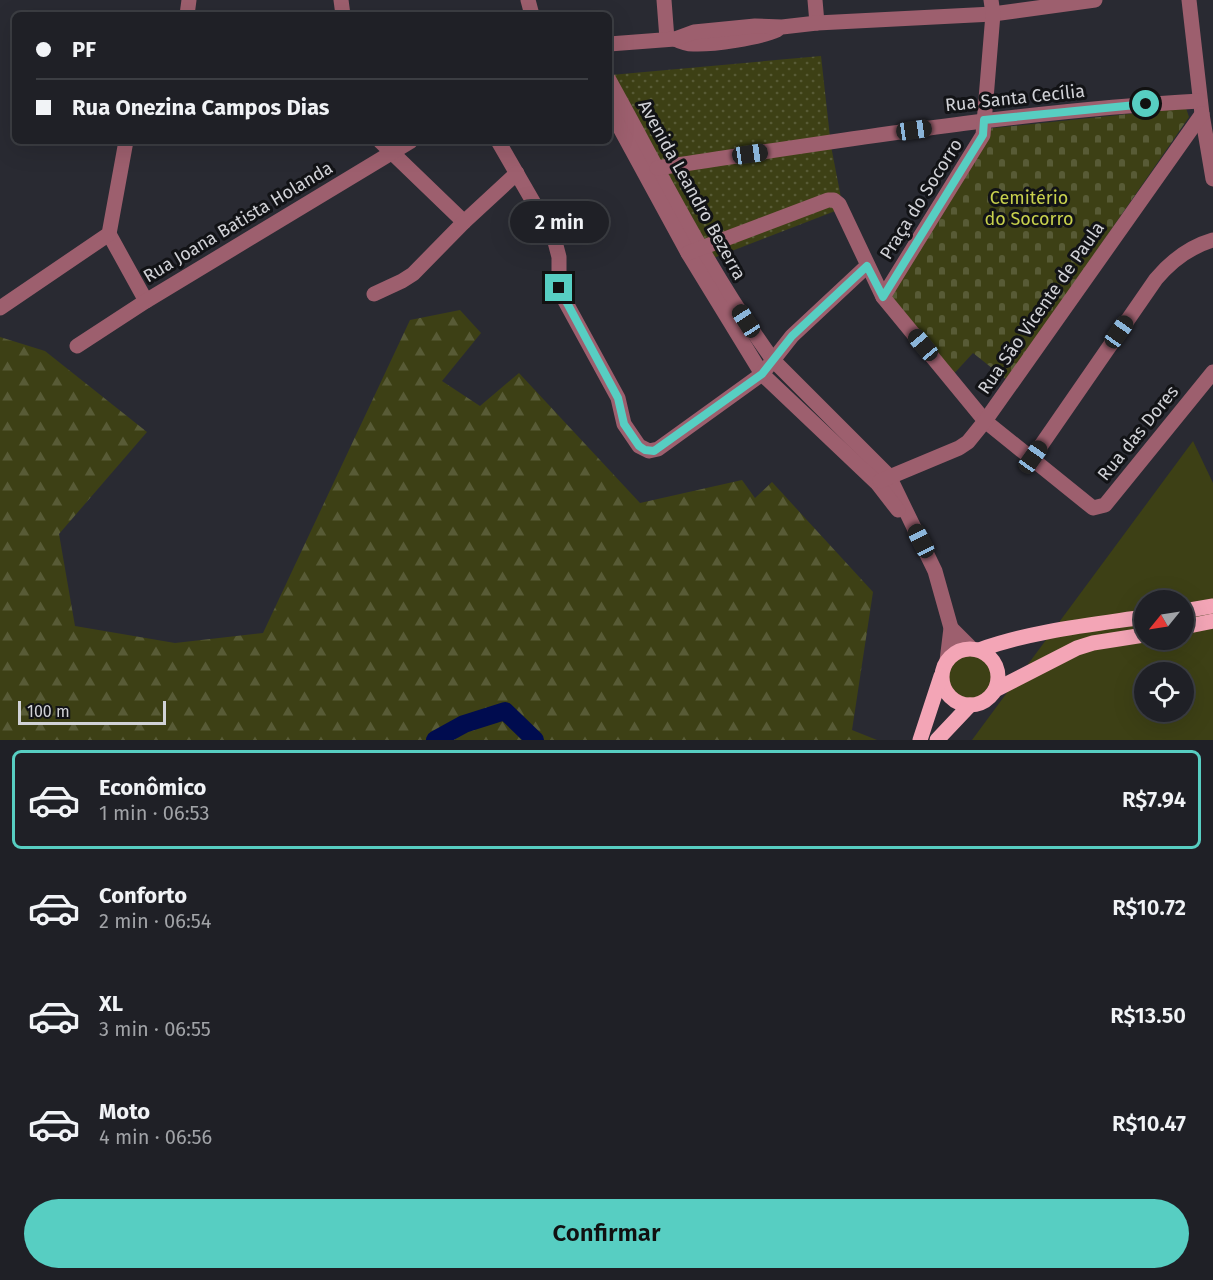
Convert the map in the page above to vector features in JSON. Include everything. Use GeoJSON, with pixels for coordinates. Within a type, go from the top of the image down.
{"type":"FeatureCollection","features":[{"type":"Feature","properties":{"kind":"main road"},"geometry":{"type":"LineString","coordinates":[[1194,609],[1213,606]]}},
{"type":"Feature","properties":{"kind":"main road"},"geometry":{"type":"LineString","coordinates":[[920,740],[945,665],[953,654],[1045,632],[1134,619]]}},
{"type":"Feature","properties":{"kind":"main road"},"geometry":{"type":"LineString","coordinates":[[1194,625],[1213,621]]}},
{"type":"Feature","properties":{"kind":"main road"},"geometry":{"type":"LineString","coordinates":[[945,665],[944,686],[947,693],[957,702],[970,705],[986,701],[995,690],[1077,648],[1134,636]]}},
{"type":"Feature","properties":{"kind":"main road"},"geometry":{"type":"LineString","coordinates":[[975,649],[985,652],[994,661],[999,675],[995,690]]}},
{"type":"Feature","properties":{"kind":"main road"},"geometry":{"type":"LineString","coordinates":[[937,740],[970,705]]}},
{"type":"Feature","properties":{"kind":"street"},"geometry":{"type":"LineString","coordinates":[[664,0],[671,39]]}},
{"type":"Feature","properties":{"kind":"street"},"geometry":{"type":"LineString","coordinates":[[815,0],[817,23]]}},
{"type":"Feature","properties":{"kind":"street"},"geometry":{"type":"LineString","coordinates":[[612,44],[671,39],[694,32],[755,26],[782,27],[992,7],[1095,0]]}},
{"type":"Feature","properties":{"kind":"street"},"geometry":{"type":"LineString","coordinates":[[1189,0],[1206,87],[1205,117],[1213,179]]}},
{"type":"Feature","properties":{"kind":"street","name":"Praça do Socorro"},"geometry":{"type":"LineString","coordinates":[[883,297],[983,135],[992,7]]}},
{"type":"Feature","properties":{"kind":"street","name":"Avenida Leandro Bezerra"},"geometry":{"type":"LineString","coordinates":[[612,86],[657,168],[694,250],[724,287],[773,360],[883,480],[921,541],[935,571],[951,628]]}},
{"type":"Feature","properties":{"kind":"street","name":"Rua Santa Cecília"},"geometry":{"type":"LineString","coordinates":[[657,168],[984,120],[1146,104],[1205,117]]}},
{"type":"Feature","properties":{"kind":"street","name":"Avenida Leandro Bezerra"},"geometry":{"type":"LineString","coordinates":[[612,113],[694,250],[762,374],[883,480]]}},
{"type":"Feature","properties":{"kind":"street","name":"Rua São Vicente de Paula"},"geometry":{"type":"LineString","coordinates":[[883,480],[959,448],[968,442],[1205,117]]}},
{"type":"Feature","properties":{"kind":"street"},"geometry":{"type":"LineString","coordinates":[[0,308],[109,234],[125,144]]}},
{"type":"Feature","properties":{"kind":"street"},"geometry":{"type":"LineString","coordinates":[[383,144],[464,222]]}},
{"type":"Feature","properties":{"kind":"street","name":"Rua Joana Batista Holanda"},"geometry":{"type":"LineString","coordinates":[[77,346],[146,301],[406,144]]}},
{"type":"Feature","properties":{"kind":"street"},"geometry":{"type":"LineString","coordinates":[[500,144],[557,244],[559,288],[618,398],[624,424],[639,446],[649,451],[658,449],[762,374],[792,336],[867,266]]}},
{"type":"Feature","properties":{"kind":"street"},"geometry":{"type":"LineString","coordinates":[[374,294],[413,274],[517,173]]}},
{"type":"Feature","properties":{"kind":"street"},"geometry":{"type":"LineString","coordinates":[[694,250],[831,199],[839,204],[883,297],[985,421],[1033,457],[1156,279],[1179,256],[1213,240]]}},
{"type":"Feature","properties":{"kind":"street","name":"Rua Joana Batista Holanda"},"geometry":{"type":"LineString","coordinates":[[109,234],[146,301]]}},
{"type":"Feature","properties":{"kind":"street","name":"Rua das Dores"},"geometry":{"type":"LineString","coordinates":[[1033,457],[1089,505],[1097,508],[1105,505],[1213,372]]}},
{"type":"Feature","properties":{"kind":"street"},"geometry":{"type":"LineString","coordinates":[[951,628],[975,649]]}},
{"type":"Feature","properties":{"kind":"street"},"geometry":{"type":"LineString","coordinates":[[945,665],[951,628]]}},
{"type":"Feature","properties":{"kind":"green space"},"geometry":{"type":"Polygon","coordinates":[[[821,56],[831,146],[843,208],[711,259],[612,75],[821,56]]]}},
{"type":"Feature","properties":{"kind":"green space","name":"Cemitério do Socorro"},"geometry":{"type":"Polygon","coordinates":[[[1186,108],[1189,117],[1007,380],[973,353],[950,378],[886,291],[984,129],[1186,108]]]}},
{"type":"Feature","properties":{"kind":"green space"},"geometry":{"type":"Polygon","coordinates":[[[460,310],[481,333],[442,381],[480,406],[519,373],[640,503],[742,480],[755,498],[772,482],[873,592],[852,730],[877,740],[0,740],[0,337],[45,351],[147,432],[59,534],[75,626],[175,643],[263,633],[410,320],[460,310]]]}},
{"type":"Feature","properties":{"kind":"green space"},"geometry":{"type":"Polygon","coordinates":[[[1193,441],[1213,483],[1213,740],[972,740],[1193,441]]]}},
{"type":"Feature","properties":{"kind":"green space"},"geometry":{"type":"Polygon","coordinates":[[[966,654],[976,654],[991,664],[995,678],[991,692],[985,698],[976,702],[966,702],[951,692],[947,683],[947,673],[957,658],[966,654]]]}},
{"type":"Feature","properties":{"kind":"waterway"},"geometry":{"type":"LineString","coordinates":[[435,740],[464,724],[505,711],[535,740]]}},
{"type":"Feature","properties":{"kind":"route"},"geometry":{"type":"LineString","coordinates":[[559,288],[618,398],[624,424],[639,446],[645,450],[654,451],[762,374],[792,336],[867,266],[883,297],[983,135],[984,120],[1146,104]]}}]}
